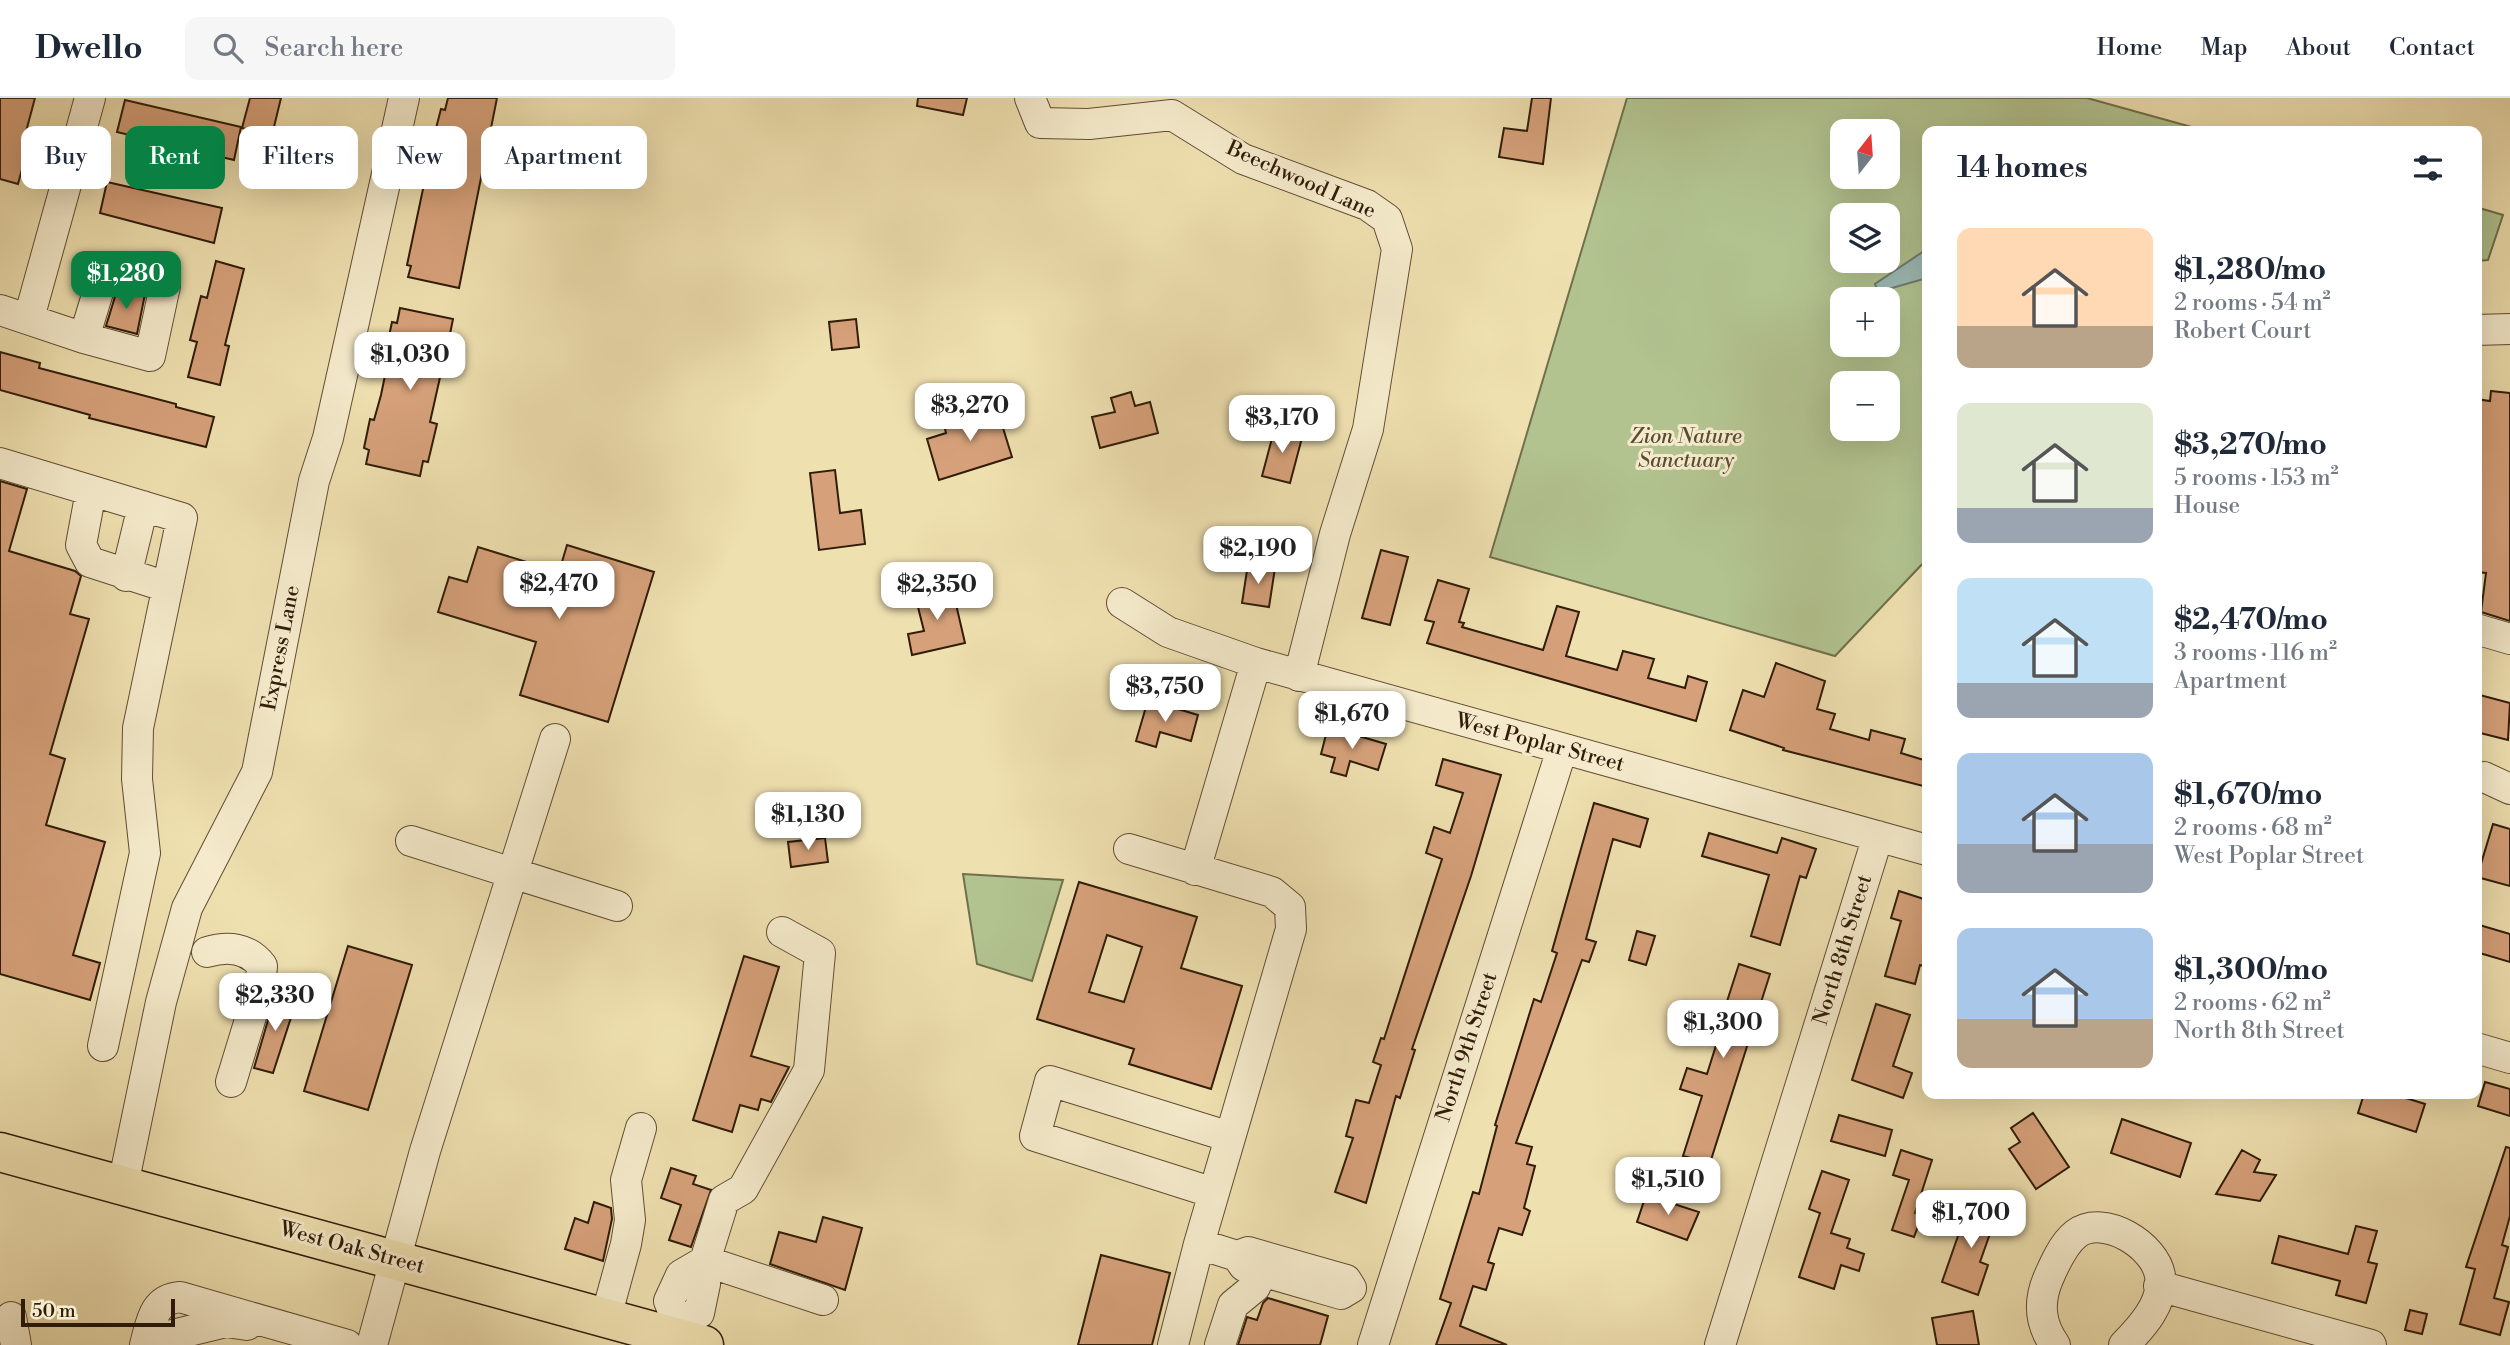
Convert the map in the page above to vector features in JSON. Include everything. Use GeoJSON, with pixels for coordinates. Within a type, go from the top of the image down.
{"type":"FeatureCollection","features":[{"type":"Feature","properties":{"kind":"main road","name":"West Oak Street"},"geometry":{"type":"LineString","coordinates":[[0,1152],[606,1317],[685,1334]]}},
{"type":"Feature","properties":{"kind":"street"},"geometry":{"type":"LineString","coordinates":[[29,318],[90,98]]}},
{"type":"Feature","properties":{"kind":"street","name":"Express Lane"},"geometry":{"type":"LineString","coordinates":[[123,1185],[161,1002],[187,908],[257,772],[314,481],[328,438],[404,98]]}},
{"type":"Feature","properties":{"kind":"street","name":"Beechwood Lane"},"geometry":{"type":"LineString","coordinates":[[1030,98],[1040,123],[1089,124],[1172,115],[1243,159],[1367,205],[1387,219],[1397,249],[1368,429],[1335,534],[1299,676]]}},
{"type":"Feature","properties":{"kind":"street"},"geometry":{"type":"LineString","coordinates":[[0,310],[84,338],[150,356],[165,286],[159,279],[114,268],[104,269],[84,338]]}},
{"type":"Feature","properties":{"kind":"street"},"geometry":{"type":"LineString","coordinates":[[2482,330],[2510,329]]}},
{"type":"Feature","properties":{"kind":"street"},"geometry":{"type":"LineString","coordinates":[[0,463],[182,518],[138,728],[136,755],[145,853],[103,1046]]}},
{"type":"Feature","properties":{"kind":"street"},"geometry":{"type":"LineString","coordinates":[[91,491],[81,545],[90,562],[126,576],[167,587]]}},
{"type":"Feature","properties":{"kind":"street"},"geometry":{"type":"LineString","coordinates":[[126,576],[143,506]]}},
{"type":"Feature","properties":{"kind":"street","name":"West Poplar Street"},"geometry":{"type":"LineString","coordinates":[[1122,603],[1168,632],[1256,663],[1922,848]]}},
{"type":"Feature","properties":{"kind":"street"},"geometry":{"type":"LineString","coordinates":[[2482,631],[2510,639]]}},
{"type":"Feature","properties":{"kind":"street"},"geometry":{"type":"LineString","coordinates":[[1195,870],[1256,663]]}},
{"type":"Feature","properties":{"kind":"street"},"geometry":{"type":"LineString","coordinates":[[372,1345],[427,1146],[555,739]]}},
{"type":"Feature","properties":{"kind":"street","name":"North 9th Street"},"geometry":{"type":"LineString","coordinates":[[1373,1345],[1562,749]]}},
{"type":"Feature","properties":{"kind":"street","name":"North 8th Street"},"geometry":{"type":"LineString","coordinates":[[1720,1345],[1878,835]]}},
{"type":"Feature","properties":{"kind":"street"},"geometry":{"type":"LineString","coordinates":[[411,841],[617,906]]}},
{"type":"Feature","properties":{"kind":"street"},"geometry":{"type":"LineString","coordinates":[[1129,849],[1272,892],[1290,907],[1291,929],[1199,1244],[1173,1345]]}},
{"type":"Feature","properties":{"kind":"street"},"geometry":{"type":"LineString","coordinates":[[685,1334],[699,1313],[705,1284],[705,1261],[724,1200],[743,1189],[809,1070],[820,953],[782,932]]}},
{"type":"Feature","properties":{"kind":"street"},"geometry":{"type":"LineString","coordinates":[[207,952],[225,947],[246,953],[262,966],[260,987],[231,1082]]}},
{"type":"Feature","properties":{"kind":"street"},"geometry":{"type":"LineString","coordinates":[[2482,1050],[2510,1058]]}},
{"type":"Feature","properties":{"kind":"street"},"geometry":{"type":"LineString","coordinates":[[1214,1193],[1035,1136],[1050,1081],[1230,1137]]}},
{"type":"Feature","properties":{"kind":"street"},"geometry":{"type":"LineString","coordinates":[[606,1317],[626,1244],[630,1220],[626,1180],[640,1128]]}},
{"type":"Feature","properties":{"kind":"street"},"geometry":{"type":"LineString","coordinates":[[2055,1345],[2040,1314],[2046,1283],[2057,1258],[2076,1233],[2099,1226],[2124,1232],[2143,1248],[2161,1275],[2158,1298],[2141,1328],[2124,1345]]}},
{"type":"Feature","properties":{"kind":"street"},"geometry":{"type":"LineString","coordinates":[[1199,1244],[1250,1264]]}},
{"type":"Feature","properties":{"kind":"street"},"geometry":{"type":"LineString","coordinates":[[1220,1345],[1233,1305],[1255,1287],[1248,1252],[1346,1280],[1351,1288],[1387,1298]]}},
{"type":"Feature","properties":{"kind":"street"},"geometry":{"type":"LineString","coordinates":[[705,1261],[823,1300]]}},
{"type":"Feature","properties":{"kind":"street"},"geometry":{"type":"LineString","coordinates":[[2160,1286],[2371,1345]]}},
{"type":"Feature","properties":{"kind":"street"},"geometry":{"type":"LineString","coordinates":[[145,1345],[155,1310],[169,1298],[190,1298],[347,1345]]}},
{"type":"Feature","properties":{"kind":"street"},"geometry":{"type":"LineString","coordinates":[[158,1345],[164,1323],[173,1312],[186,1309],[205,1314],[238,1313]]}},
{"type":"Feature","properties":{"kind":"street"},"geometry":{"type":"LineString","coordinates":[[158,1345],[168,1336],[226,1322],[286,1327]]}},
{"type":"Feature","properties":{"kind":"green space","name":"Zion Nature Sanctuary"},"geometry":{"type":"Polygon","coordinates":[[[1627,98],[2087,98],[2188,126],[1922,126],[1922,564],[1835,656],[1490,557],[1627,98]]]}},
{"type":"Feature","properties":{"kind":"green space"},"geometry":{"type":"Polygon","coordinates":[[[2482,209],[2503,215],[2488,260],[2482,260],[2482,209]]]}},
{"type":"Feature","properties":{"kind":"green space"},"geometry":{"type":"Polygon","coordinates":[[[963,874],[1063,880],[1032,981],[977,964],[963,874]]]}},
{"type":"Feature","properties":{"kind":"water"},"geometry":{"type":"Polygon","coordinates":[[[1922,252],[1922,279],[1896,287],[1876,287],[1875,284],[1891,273],[1900,273],[1900,267],[1922,252]]]}},
{"type":"Feature","properties":{"kind":"building"},"geometry":{"type":"Polygon","coordinates":[[[0,98],[35,98],[27,126],[21,126],[21,173],[18,184],[0,179],[0,98]]]}},
{"type":"Feature","properties":{"kind":"building"},"geometry":{"type":"Polygon","coordinates":[[[250,98],[281,98],[274,126],[243,126],[250,98]]]}},
{"type":"Feature","properties":{"kind":"building"},"geometry":{"type":"Polygon","coordinates":[[[448,98],[497,98],[491,126],[481,126],[481,178],[459,288],[408,277],[411,266],[407,265],[423,189],[467,189],[467,126],[437,126],[441,109],[445,110],[448,98]]]}},
{"type":"Feature","properties":{"kind":"building"},"geometry":{"type":"Polygon","coordinates":[[[918,98],[967,98],[963,115],[917,106],[918,98]]]}},
{"type":"Feature","properties":{"kind":"building"},"geometry":{"type":"Polygon","coordinates":[[[1532,98],[1551,98],[1543,164],[1499,157],[1504,128],[1527,131],[1532,98]]]}},
{"type":"Feature","properties":{"kind":"building"},"geometry":{"type":"Polygon","coordinates":[[[125,100],[239,127],[234,160],[225,158],[225,126],[125,126],[125,134],[117,132],[125,100]]]}},
{"type":"Feature","properties":{"kind":"building"},"geometry":{"type":"Polygon","coordinates":[[[111,183],[125,186],[125,189],[138,189],[222,208],[214,243],[100,213],[105,189],[111,189],[111,183]]]}},
{"type":"Feature","properties":{"kind":"building"},"geometry":{"type":"Polygon","coordinates":[[[216,261],[244,269],[225,345],[229,346],[220,385],[188,377],[197,342],[190,340],[201,296],[207,298],[216,261]]]}},
{"type":"Feature","properties":{"kind":"building"},"geometry":{"type":"Polygon","coordinates":[[[118,287],[145,294],[137,334],[106,326],[118,287]]]}},
{"type":"Feature","properties":{"kind":"building"},"geometry":{"type":"Polygon","coordinates":[[[400,308],[453,319],[450,334],[455,335],[447,374],[441,373],[430,422],[437,424],[428,462],[423,461],[420,476],[366,464],[369,450],[364,448],[370,419],[374,420],[381,395],[390,351],[386,350],[392,322],[397,323],[400,308]]]}},
{"type":"Feature","properties":{"kind":"building"},"geometry":{"type":"Polygon","coordinates":[[[856,319],[859,347],[832,350],[829,322],[856,319]]]}},
{"type":"Feature","properties":{"kind":"building"},"geometry":{"type":"Polygon","coordinates":[[[0,352],[40,363],[39,368],[176,404],[176,407],[214,417],[206,447],[89,418],[90,415],[0,390],[0,352]]]}},
{"type":"Feature","properties":{"kind":"building"},"geometry":{"type":"Polygon","coordinates":[[[2491,391],[2510,393],[2510,621],[2482,612],[2486,573],[2482,573],[2482,400],[2490,401],[2491,391]]]}},
{"type":"Feature","properties":{"kind":"building"},"geometry":{"type":"Polygon","coordinates":[[[1131,392],[1135,406],[1150,402],[1158,433],[1100,448],[1092,417],[1115,412],[1111,398],[1131,392]]]}},
{"type":"Feature","properties":{"kind":"building"},"geometry":{"type":"Polygon","coordinates":[[[994,399],[1012,457],[939,480],[927,439],[946,433],[944,425],[979,415],[976,405],[994,399]]]}},
{"type":"Feature","properties":{"kind":"building"},"geometry":{"type":"Polygon","coordinates":[[[1275,427],[1303,434],[1290,483],[1262,476],[1275,427]]]}},
{"type":"Feature","properties":{"kind":"building"},"geometry":{"type":"Polygon","coordinates":[[[835,470],[840,513],[861,510],[865,544],[819,550],[810,473],[835,470]]]}},
{"type":"Feature","properties":{"kind":"building"},"geometry":{"type":"Polygon","coordinates":[[[0,481],[27,489],[9,551],[75,571],[81,576],[70,614],[89,619],[50,754],[65,759],[46,825],[105,842],[73,955],[100,963],[90,1000],[0,974],[0,481]]]}},
{"type":"Feature","properties":{"kind":"building"},"geometry":{"type":"Polygon","coordinates":[[[567,545],[654,572],[608,722],[520,695],[536,642],[438,612],[449,577],[467,582],[478,547],[559,572],[567,545]]]}},
{"type":"Feature","properties":{"kind":"building"},"geometry":{"type":"Polygon","coordinates":[[[1381,550],[1408,557],[1390,625],[1362,618],[1381,550]]]}},
{"type":"Feature","properties":{"kind":"building"},"geometry":{"type":"Polygon","coordinates":[[[1248,564],[1275,568],[1269,607],[1242,603],[1248,564]]]}},
{"type":"Feature","properties":{"kind":"building"},"geometry":{"type":"Polygon","coordinates":[[[1438,580],[1469,589],[1459,622],[1464,623],[1462,627],[1543,650],[1557,606],[1579,612],[1566,656],[1617,670],[1623,651],[1654,659],[1648,678],[1685,688],[1688,676],[1707,682],[1696,721],[1427,643],[1434,622],[1425,620],[1438,580]]]}},
{"type":"Feature","properties":{"kind":"building"},"geometry":{"type":"Polygon","coordinates":[[[952,587],[965,643],[912,655],[908,634],[924,631],[915,595],[952,587]]]}},
{"type":"Feature","properties":{"kind":"building"},"geometry":{"type":"Polygon","coordinates":[[[1776,663],[1825,681],[1817,709],[1835,714],[1830,729],[1869,740],[1871,730],[1905,739],[1901,753],[1922,759],[1922,786],[1783,750],[1784,748],[1730,730],[1743,690],[1764,697],[1776,663]]]}},
{"type":"Feature","properties":{"kind":"building"},"geometry":{"type":"Polygon","coordinates":[[[2482,696],[2510,703],[2508,740],[2482,734],[2482,696]]]}},
{"type":"Feature","properties":{"kind":"building"},"geometry":{"type":"Polygon","coordinates":[[[1148,700],[1198,715],[1191,741],[1160,732],[1156,747],[1136,741],[1148,700]]]}},
{"type":"Feature","properties":{"kind":"building"},"geometry":{"type":"Polygon","coordinates":[[[1328,727],[1386,744],[1378,770],[1350,761],[1346,776],[1331,772],[1335,758],[1321,754],[1328,727]]]}},
{"type":"Feature","properties":{"kind":"building"},"geometry":{"type":"Polygon","coordinates":[[[1443,759],[1501,775],[1471,876],[1412,1049],[1415,1050],[1400,1098],[1396,1096],[1366,1203],[1335,1192],[1353,1138],[1346,1136],[1356,1100],[1369,1103],[1381,1065],[1373,1062],[1381,1038],[1384,1039],[1442,859],[1426,853],[1434,827],[1450,833],[1463,793],[1436,785],[1443,759]]]}},
{"type":"Feature","properties":{"kind":"building"},"geometry":{"type":"Polygon","coordinates":[[[1594,803],[1648,819],[1640,847],[1613,839],[1586,939],[1596,942],[1589,962],[1582,960],[1516,1143],[1532,1147],[1527,1164],[1535,1166],[1524,1208],[1530,1211],[1522,1235],[1499,1228],[1488,1262],[1494,1264],[1486,1290],[1473,1286],[1460,1326],[1507,1345],[1436,1345],[1451,1303],[1440,1299],[1473,1192],[1479,1194],[1497,1126],[1495,1125],[1534,999],[1541,1002],[1557,953],[1552,951],[1594,803]]]}},
{"type":"Feature","properties":{"kind":"building"},"geometry":{"type":"Polygon","coordinates":[[[2493,824],[2510,829],[2510,886],[2482,878],[2482,860],[2493,824]]]}},
{"type":"Feature","properties":{"kind":"building"},"geometry":{"type":"Polygon","coordinates":[[[1709,833],[1777,853],[1782,838],[1816,849],[1806,878],[1800,876],[1780,945],[1751,936],[1769,875],[1702,856],[1709,833]]]}},
{"type":"Feature","properties":{"kind":"building"},"geometry":{"type":"Polygon","coordinates":[[[825,838],[828,862],[791,867],[788,842],[825,838]]]}},
{"type":"Feature","properties":{"kind":"building"},"geometry":{"type":"Polygon","coordinates":[[[1079,882],[1197,917],[1181,968],[1242,986],[1211,1089],[1129,1064],[1134,1049],[1037,1019],[1079,882]],[[1107,935],[1089,992],[1124,1002],[1142,947],[1107,935]]]}},
{"type":"Feature","properties":{"kind":"building"},"geometry":{"type":"Polygon","coordinates":[[[1899,891],[1922,898],[1922,966],[1915,984],[1885,976],[1901,921],[1891,918],[1899,891]]]}},
{"type":"Feature","properties":{"kind":"building"},"geometry":{"type":"Polygon","coordinates":[[[2482,926],[2510,934],[2510,962],[2482,954],[2482,926]]]}},
{"type":"Feature","properties":{"kind":"building"},"geometry":{"type":"Polygon","coordinates":[[[1637,931],[1655,936],[1646,965],[1629,960],[1637,931]]]}},
{"type":"Feature","properties":{"kind":"building"},"geometry":{"type":"Polygon","coordinates":[[[348,946],[412,965],[368,1110],[304,1091],[348,946]]]}},
{"type":"Feature","properties":{"kind":"building"},"geometry":{"type":"Polygon","coordinates":[[[744,956],[779,967],[751,1056],[789,1067],[771,1102],[761,1099],[758,1110],[740,1105],[732,1132],[693,1120],[744,956]]]}},
{"type":"Feature","properties":{"kind":"building"},"geometry":{"type":"Polygon","coordinates":[[[1739,964],[1770,974],[1710,1163],[1683,1156],[1702,1096],[1680,1089],[1687,1068],[1707,1074],[1718,1039],[1698,1033],[1704,1012],[1722,1017],[1739,964]]]}},
{"type":"Feature","properties":{"kind":"building"},"geometry":{"type":"Polygon","coordinates":[[[276,993],[297,999],[273,1073],[254,1068],[276,993]]]}},
{"type":"Feature","properties":{"kind":"building"},"geometry":{"type":"Polygon","coordinates":[[[1876,1004],[1910,1015],[1893,1066],[1912,1073],[1903,1098],[1852,1080],[1876,1004]]]}},
{"type":"Feature","properties":{"kind":"building"},"geometry":{"type":"Polygon","coordinates":[[[2485,1082],[2510,1089],[2510,1116],[2478,1106],[2485,1082]]]}},
{"type":"Feature","properties":{"kind":"building"},"geometry":{"type":"Polygon","coordinates":[[[2362,1099],[2409,1099],[2425,1104],[2416,1132],[2358,1113],[2362,1099]]]}},
{"type":"Feature","properties":{"kind":"building"},"geometry":{"type":"Polygon","coordinates":[[[2033,1113],[2069,1167],[2036,1189],[2009,1149],[2020,1142],[2011,1128],[2033,1113]]]}},
{"type":"Feature","properties":{"kind":"building"},"geometry":{"type":"Polygon","coordinates":[[[1839,1115],[1892,1130],[1885,1156],[1831,1141],[1839,1115]]]}},
{"type":"Feature","properties":{"kind":"building"},"geometry":{"type":"Polygon","coordinates":[[[2122,1119],[2191,1143],[2180,1177],[2111,1153],[2122,1119]]]}},
{"type":"Feature","properties":{"kind":"building"},"geometry":{"type":"Polygon","coordinates":[[[2506,1147],[2510,1148],[2510,1216],[2502,1245],[2508,1247],[2494,1298],[2509,1302],[2500,1335],[2460,1324],[2475,1269],[2466,1267],[2506,1147]]]}},
{"type":"Feature","properties":{"kind":"building"},"geometry":{"type":"Polygon","coordinates":[[[1901,1150],[1932,1160],[1915,1213],[1922,1216],[1914,1237],[1892,1230],[1909,1180],[1893,1175],[1901,1150]]]}},
{"type":"Feature","properties":{"kind":"building"},"geometry":{"type":"Polygon","coordinates":[[[2242,1150],[2260,1160],[2254,1172],[2276,1175],[2260,1201],[2216,1194],[2242,1150]]]}},
{"type":"Feature","properties":{"kind":"building"},"geometry":{"type":"Polygon","coordinates":[[[671,1168],[696,1176],[693,1184],[711,1190],[691,1247],[669,1240],[681,1205],[661,1198],[671,1168]]]}},
{"type":"Feature","properties":{"kind":"building"},"geometry":{"type":"Polygon","coordinates":[[[1822,1171],[1849,1180],[1831,1233],[1850,1239],[1847,1248],[1864,1254],[1859,1271],[1841,1265],[1834,1289],[1799,1277],[1820,1213],[1809,1209],[1822,1171]]]}},
{"type":"Feature","properties":{"kind":"building"},"geometry":{"type":"Polygon","coordinates":[[[1646,1195],[1699,1212],[1687,1240],[1637,1222],[1646,1195]]]}},
{"type":"Feature","properties":{"kind":"building"},"geometry":{"type":"Polygon","coordinates":[[[594,1202],[611,1208],[612,1219],[603,1261],[565,1249],[575,1218],[588,1223],[594,1202]]]}},
{"type":"Feature","properties":{"kind":"building"},"geometry":{"type":"Polygon","coordinates":[[[1982,1202],[1999,1208],[1980,1262],[1988,1265],[1978,1295],[1942,1282],[1967,1210],[1978,1214],[1982,1202]]]}},
{"type":"Feature","properties":{"kind":"building"},"geometry":{"type":"Polygon","coordinates":[[[823,1217],[862,1228],[845,1290],[770,1264],[779,1232],[816,1242],[823,1217]]]}},
{"type":"Feature","properties":{"kind":"building"},"geometry":{"type":"Polygon","coordinates":[[[2356,1226],[2377,1231],[2368,1262],[2377,1264],[2366,1303],[2336,1295],[2340,1281],[2272,1263],[2279,1236],[2348,1254],[2356,1226]]]}},
{"type":"Feature","properties":{"kind":"building"},"geometry":{"type":"Polygon","coordinates":[[[1101,1255],[1170,1273],[1152,1345],[1078,1345],[1101,1255]]]}},
{"type":"Feature","properties":{"kind":"building"},"geometry":{"type":"Polygon","coordinates":[[[1268,1298],[1328,1316],[1320,1345],[1238,1345],[1247,1317],[1257,1320],[1263,1303],[1268,1298]]]}},
{"type":"Feature","properties":{"kind":"building"},"geometry":{"type":"Polygon","coordinates":[[[2410,1310],[2427,1314],[2422,1334],[2405,1330],[2410,1310]]]}},
{"type":"Feature","properties":{"kind":"building"},"geometry":{"type":"Polygon","coordinates":[[[1973,1311],[1979,1345],[1937,1345],[1932,1318],[1973,1311]]]}}]}
